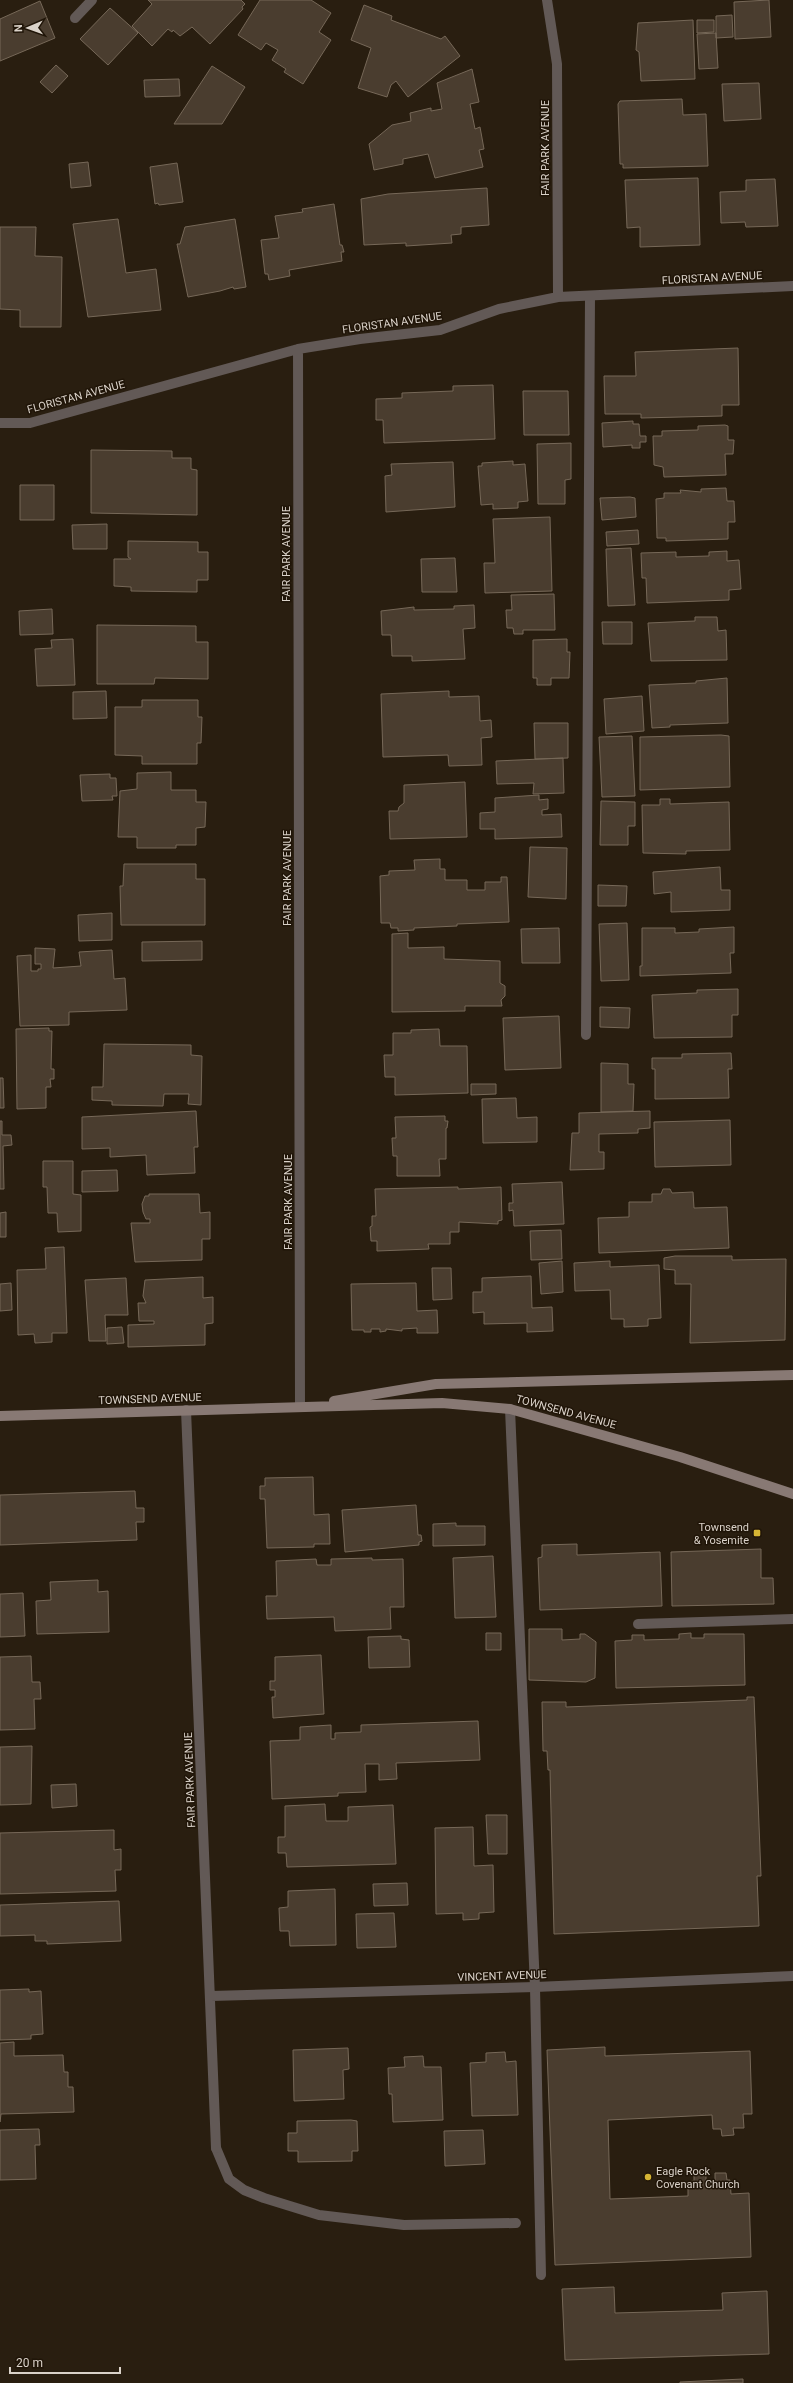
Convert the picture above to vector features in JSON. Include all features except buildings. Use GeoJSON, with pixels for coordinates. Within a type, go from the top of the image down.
{"type":"FeatureCollection","features":[{"type":"Feature","properties":{"kind":"street"},"geometry":{"type":"LineString","coordinates":[[75,18],[92,0]]}},
{"type":"Feature","properties":{"kind":"street","name":"FAIR PARK AVENUE"},"geometry":{"type":"LineString","coordinates":[[547,0],[557,64],[558,297]]}},
{"type":"Feature","properties":{"kind":"street","name":"FLORISTAN AVENUE"},"geometry":{"type":"LineString","coordinates":[[0,423],[30,423],[298,349],[360,339],[440,330],[499,309],[558,297],[793,286]]}},
{"type":"Feature","properties":{"kind":"street"},"geometry":{"type":"LineString","coordinates":[[586,1035],[590,296]]}},
{"type":"Feature","properties":{"kind":"street","name":"FAIR PARK AVENUE"},"geometry":{"type":"LineString","coordinates":[[298,349],[300,1406]]}},
{"type":"Feature","properties":{"kind":"street","name":"TOWNSEND AVENUE"},"geometry":{"type":"LineString","coordinates":[[300,1406],[436,1384],[793,1375]]}},
{"type":"Feature","properties":{"kind":"street","name":"TOWNSEND AVENUE"},"geometry":{"type":"LineString","coordinates":[[0,1416],[442,1403],[510,1409],[680,1457],[793,1494]]}},
{"type":"Feature","properties":{"kind":"street"},"geometry":{"type":"LineString","coordinates":[[510,1409],[535,1987],[541,2275]]}},
{"type":"Feature","properties":{"kind":"street","name":"FAIR PARK AVENUE"},"geometry":{"type":"LineString","coordinates":[[186,1410],[216,2148],[229,2179],[244,2190],[264,2198],[319,2215],[404,2226],[516,2223]]}},
{"type":"Feature","properties":{"kind":"street"},"geometry":{"type":"LineString","coordinates":[[638,1624],[793,1619]]}},
{"type":"Feature","properties":{"kind":"street","name":"VINCENT AVENUE"},"geometry":{"type":"LineString","coordinates":[[211,1996],[535,1987],[793,1976]]}},
{"type":"Feature","properties":{"kind":"place","name":"Townsend & Yosemite"},"geometry":{"type":"Point","coordinates":[757,1533]}},
{"type":"Feature","properties":{"kind":"place","name":"Eagle Rock Covenant Church"},"geometry":{"type":"Point","coordinates":[648,2177]}}]}
